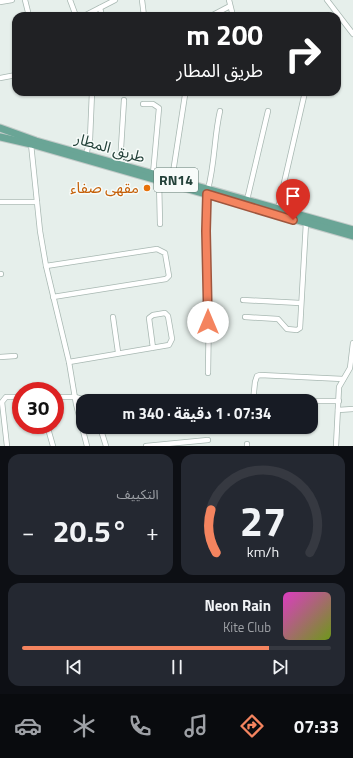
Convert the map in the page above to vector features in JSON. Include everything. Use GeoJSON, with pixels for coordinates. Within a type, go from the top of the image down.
{"type":"FeatureCollection","features":[{"type":"Feature","properties":{"kind":"main road","name":"طريق المطار"},"geometry":{"type":"LineString","coordinates":[[0,128],[36,141],[172,179],[306,223],[353,236]]}},
{"type":"Feature","properties":{"kind":"main road","name":"طريق المطار"},"geometry":{"type":"LineString","coordinates":[[0,137],[31,144],[159,181],[247,200],[353,230]]}},
{"type":"Feature","properties":{"kind":"street"},"geometry":{"type":"LineString","coordinates":[[0,2],[12,0]]}},
{"type":"Feature","properties":{"kind":"street"},"geometry":{"type":"LineString","coordinates":[[25,0],[28,12]]}},
{"type":"Feature","properties":{"kind":"street"},"geometry":{"type":"LineString","coordinates":[[70,0],[74,12]]}},
{"type":"Feature","properties":{"kind":"street"},"geometry":{"type":"LineString","coordinates":[[92,12],[115,0]]}},
{"type":"Feature","properties":{"kind":"street"},"geometry":{"type":"LineString","coordinates":[[142,0],[144,12]]}},
{"type":"Feature","properties":{"kind":"street"},"geometry":{"type":"LineString","coordinates":[[229,0],[232,12]]}},
{"type":"Feature","properties":{"kind":"street"},"geometry":{"type":"LineString","coordinates":[[327,0],[336,12]]}},
{"type":"Feature","properties":{"kind":"street"},"geometry":{"type":"LineString","coordinates":[[219,12],[230,6]]}},
{"type":"Feature","properties":{"kind":"street"},"geometry":{"type":"LineString","coordinates":[[100,8],[101,12]]}},
{"type":"Feature","properties":{"kind":"street"},"geometry":{"type":"LineString","coordinates":[[341,18],[353,34]]}},
{"type":"Feature","properties":{"kind":"street"},"geometry":{"type":"LineString","coordinates":[[0,78],[12,76]]}},
{"type":"Feature","properties":{"kind":"street"},"geometry":{"type":"LineString","coordinates":[[86,155],[90,139],[92,96]]}},
{"type":"Feature","properties":{"kind":"street"},"geometry":{"type":"LineString","coordinates":[[172,179],[185,96]]}},
{"type":"Feature","properties":{"kind":"street"},"geometry":{"type":"LineString","coordinates":[[278,209],[304,96]]}},
{"type":"Feature","properties":{"kind":"street"},"geometry":{"type":"LineString","coordinates":[[120,164],[124,100]]}},
{"type":"Feature","properties":{"kind":"street"},"geometry":{"type":"LineString","coordinates":[[143,104],[156,105],[159,108],[153,174]]}},
{"type":"Feature","properties":{"kind":"street"},"geometry":{"type":"LineString","coordinates":[[247,200],[268,110]]}},
{"type":"Feature","properties":{"kind":"street"},"geometry":{"type":"LineString","coordinates":[[208,373],[209,309],[206,231],[208,191],[214,165],[216,133],[220,111]]}},
{"type":"Feature","properties":{"kind":"street"},"geometry":{"type":"LineString","coordinates":[[31,144],[46,266],[87,446]]}},
{"type":"Feature","properties":{"kind":"street"},"geometry":{"type":"LineString","coordinates":[[159,181],[160,224]]}},
{"type":"Feature","properties":{"kind":"street"},"geometry":{"type":"LineString","coordinates":[[0,202],[37,202]]}},
{"type":"Feature","properties":{"kind":"street"},"geometry":{"type":"LineString","coordinates":[[245,317],[278,319],[287,329],[297,330],[300,328],[300,303],[306,223]]}},
{"type":"Feature","properties":{"kind":"street"},"geometry":{"type":"LineString","coordinates":[[46,266],[157,249],[165,253],[168,276],[166,279],[53,297]]}},
{"type":"Feature","properties":{"kind":"street"},"geometry":{"type":"LineString","coordinates":[[243,300],[300,303]]}},
{"type":"Feature","properties":{"kind":"street"},"geometry":{"type":"LineString","coordinates":[[69,362],[118,352],[153,348],[168,346],[172,342],[168,316],[165,313],[153,315],[149,318],[153,348]]}},
{"type":"Feature","properties":{"kind":"street"},"geometry":{"type":"LineString","coordinates":[[113,317],[118,352]]}},
{"type":"Feature","properties":{"kind":"street"},"geometry":{"type":"LineString","coordinates":[[336,446],[339,387],[350,368],[353,343]]}},
{"type":"Feature","properties":{"kind":"street"},"geometry":{"type":"LineString","coordinates":[[0,357],[15,356]]}},
{"type":"Feature","properties":{"kind":"street"},"geometry":{"type":"LineString","coordinates":[[254,394],[255,382],[257,376],[260,375],[343,379]]}},
{"type":"Feature","properties":{"kind":"street"},"geometry":{"type":"LineString","coordinates":[[7,446],[2,402],[6,397],[12,397]]}},
{"type":"Feature","properties":{"kind":"street"},"geometry":{"type":"LineString","coordinates":[[64,397],[75,397]]}},
{"type":"Feature","properties":{"kind":"street"},"geometry":{"type":"LineString","coordinates":[[318,401],[339,401]]}},
{"type":"Feature","properties":{"kind":"street"},"geometry":{"type":"LineString","coordinates":[[338,410],[353,409]]}},
{"type":"Feature","properties":{"kind":"street"},"geometry":{"type":"LineString","coordinates":[[50,434],[53,446]]}},
{"type":"Feature","properties":{"kind":"street"},"geometry":{"type":"LineString","coordinates":[[102,434],[106,446]]}},
{"type":"Feature","properties":{"kind":"street"},"geometry":{"type":"LineString","coordinates":[[146,446],[208,440]]}},
{"type":"Feature","properties":{"kind":"place","name":"مقهى صفاء"},"geometry":{"type":"Point","coordinates":[147,188]}},
{"type":"Feature","properties":{"kind":"route"},"geometry":{"type":"LineString","coordinates":[[208,322],[209,309],[206,231],[207,194],[293,220]]}}]}
